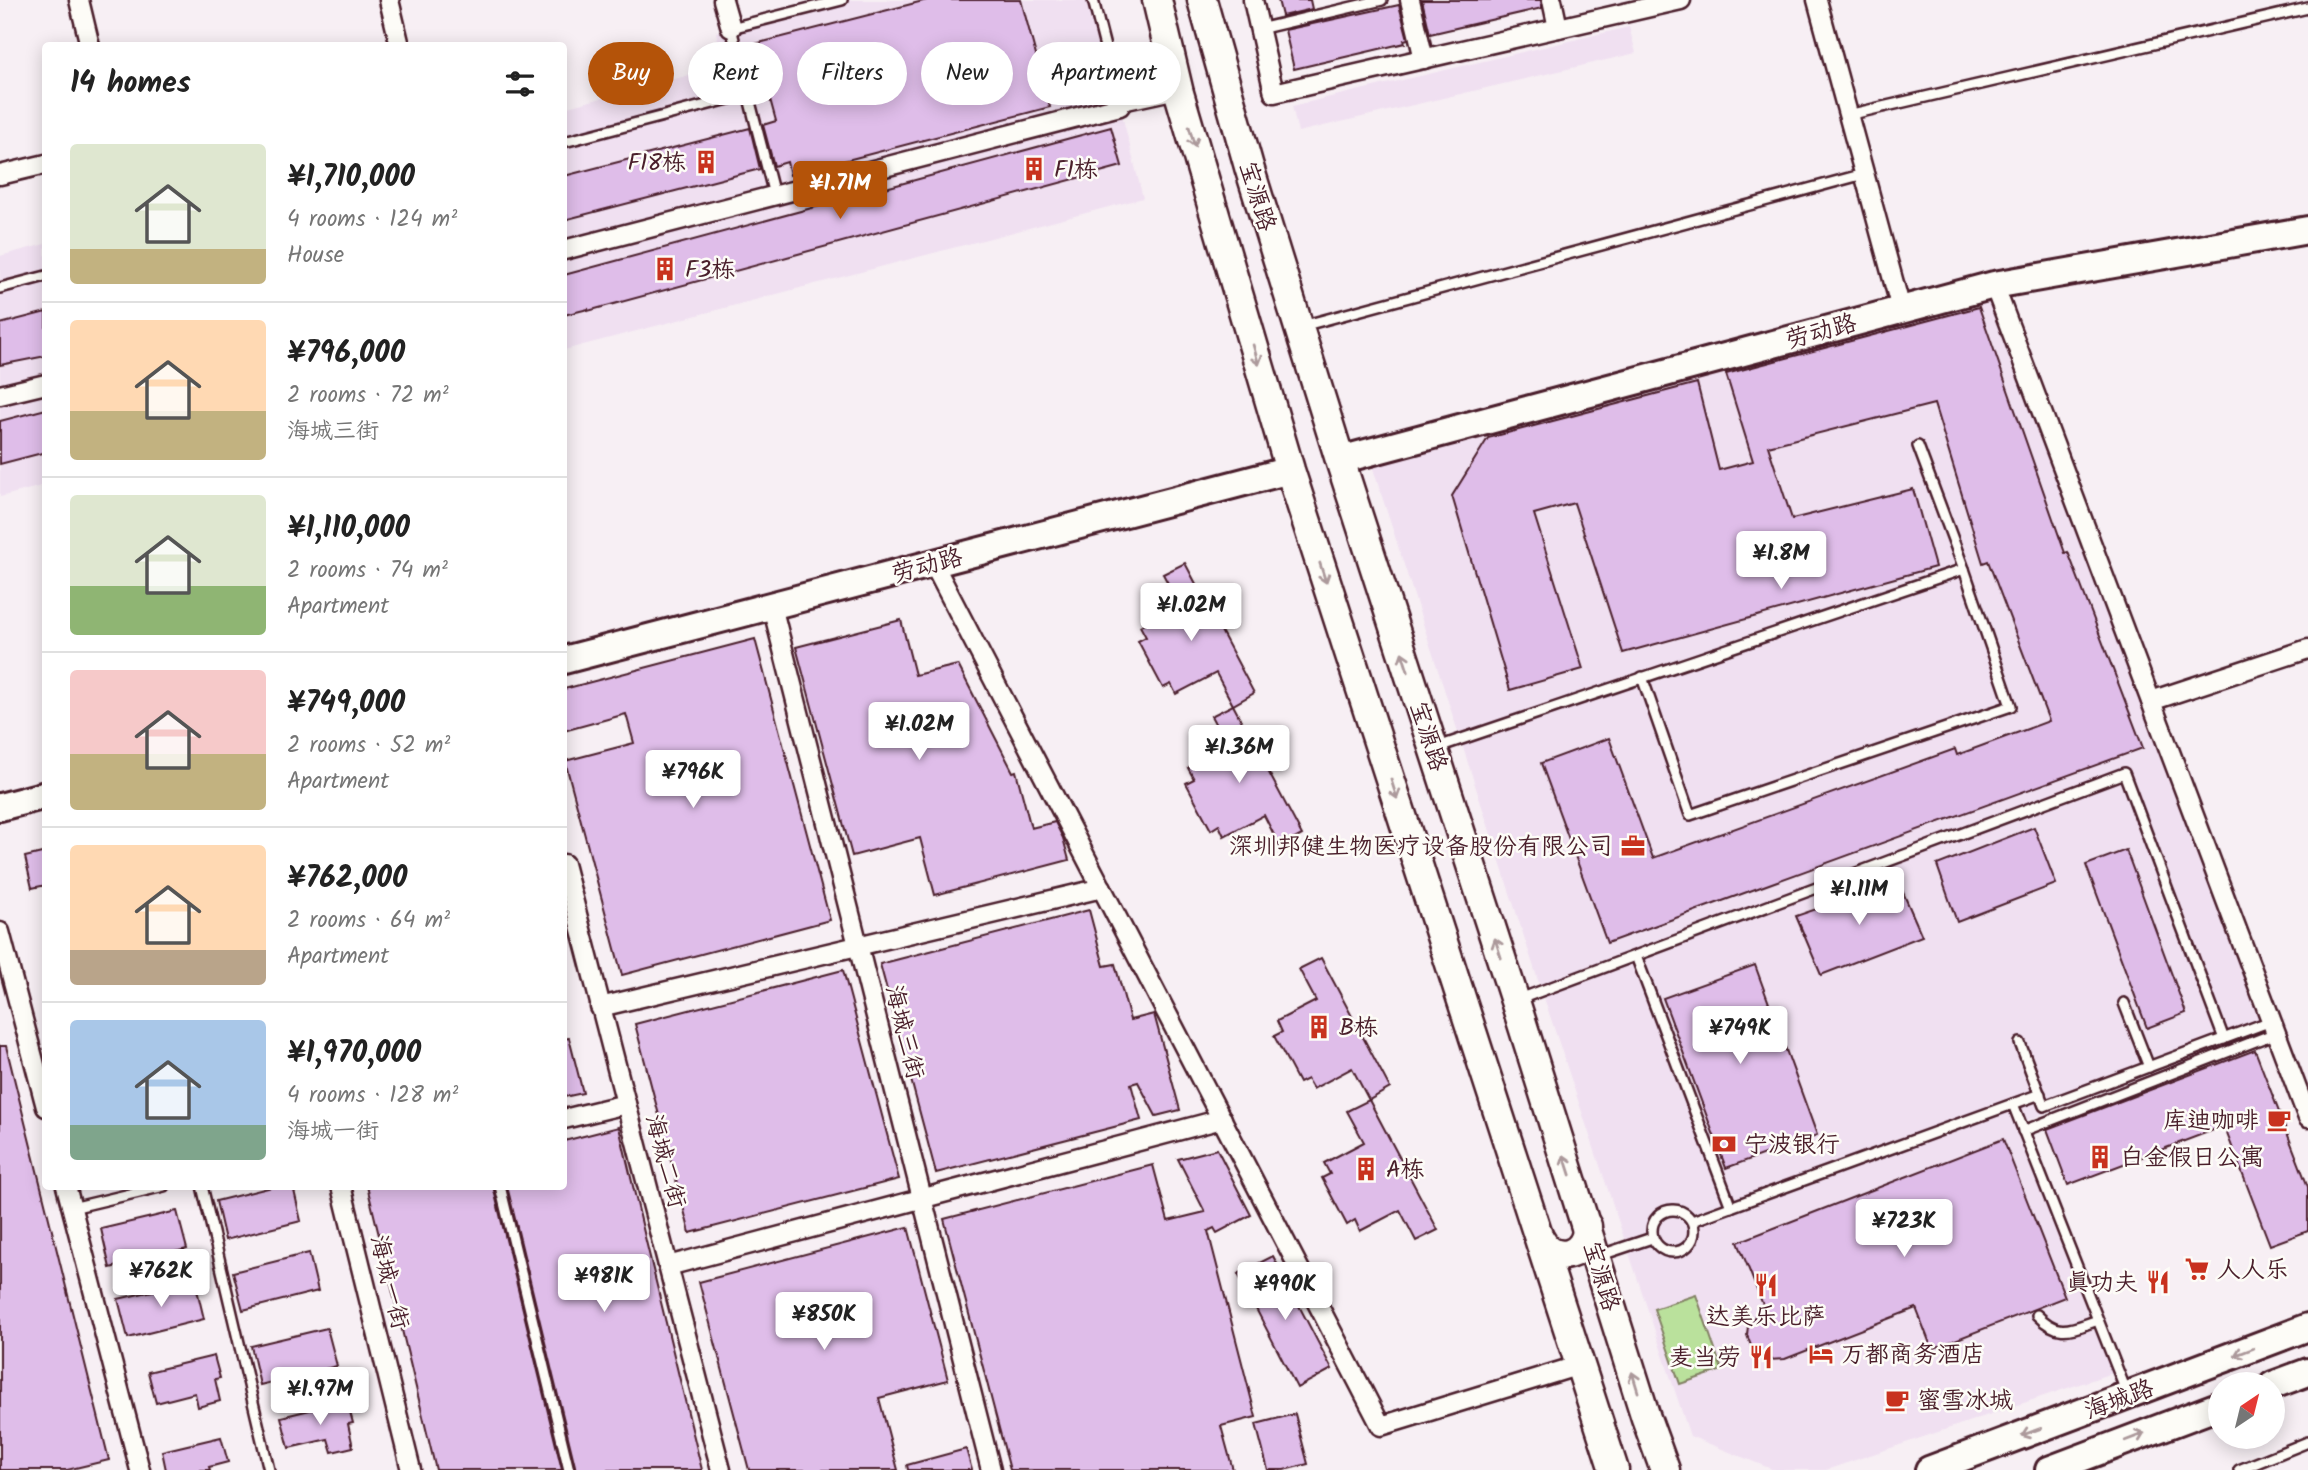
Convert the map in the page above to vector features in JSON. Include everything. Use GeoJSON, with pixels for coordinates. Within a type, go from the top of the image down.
{"type":"FeatureCollection","features":[{"type":"Feature","properties":{"kind":"main road","name":"宝源路"},"geometry":{"type":"LineString","coordinates":[[1157,0],[1167,42]]}},
{"type":"Feature","properties":{"kind":"main road","name":"宝源路"},"geometry":{"type":"LineString","coordinates":[[1202,0],[1232,110],[1340,460],[1515,1000],[1646,1418],[1665,1470]]}},
{"type":"Feature","properties":{"kind":"main road","name":"宝源路"},"geometry":{"type":"LineString","coordinates":[[1181,100],[1290,470],[1614,1470]]}},
{"type":"Feature","properties":{"kind":"main road"},"geometry":{"type":"LineString","coordinates":[[1540,1239],[1543,1246],[1557,1255],[1573,1253],[1585,1241],[1587,1226]]}},
{"type":"Feature","properties":{"kind":"main road"},"geometry":{"type":"LineString","coordinates":[[1646,1418],[1672,1457],[1685,1470]]}},
{"type":"Feature","properties":{"kind":"main road"},"geometry":{"type":"LineString","coordinates":[[1602,1432],[1604,1470]]}},
{"type":"Feature","properties":{"kind":"street"},"geometry":{"type":"LineString","coordinates":[[79,0],[89,42]]}},
{"type":"Feature","properties":{"kind":"street"},"geometry":{"type":"LineString","coordinates":[[388,0],[399,42]]}},
{"type":"Feature","properties":{"kind":"street"},"geometry":{"type":"LineString","coordinates":[[723,0],[731,28]]}},
{"type":"Feature","properties":{"kind":"street"},"geometry":{"type":"LineString","coordinates":[[1252,0],[1274,93],[1682,0]]}},
{"type":"Feature","properties":{"kind":"street"},"geometry":{"type":"LineString","coordinates":[[1410,0],[1424,59]]}},
{"type":"Feature","properties":{"kind":"street"},"geometry":{"type":"LineString","coordinates":[[1552,0],[1558,28]]}},
{"type":"Feature","properties":{"kind":"street"},"geometry":{"type":"LineString","coordinates":[[1822,1],[1864,174],[1901,309]]}},
{"type":"Feature","properties":{"kind":"street"},"geometry":{"type":"LineString","coordinates":[[567,249],[1120,106]]}},
{"type":"Feature","properties":{"kind":"street"},"geometry":{"type":"LineString","coordinates":[[0,175],[42,164]]}},
{"type":"Feature","properties":{"kind":"street","name":"劳动路"},"geometry":{"type":"LineString","coordinates":[[1340,460],[1994,285],[2308,230]]}},
{"type":"Feature","properties":{"kind":"street"},"geometry":{"type":"LineString","coordinates":[[1994,285],[2308,1118]]}},
{"type":"Feature","properties":{"kind":"street"},"geometry":{"type":"LineString","coordinates":[[0,395],[42,385]]}},
{"type":"Feature","properties":{"kind":"street","name":"劳动路"},"geometry":{"type":"LineString","coordinates":[[567,659],[1290,470]]}},
{"type":"Feature","properties":{"kind":"street"},"geometry":{"type":"LineString","coordinates":[[933,564],[1381,1426],[1580,1364]]}},
{"type":"Feature","properties":{"kind":"street","name":"海城三街"},"geometry":{"type":"LineString","coordinates":[[772,606],[991,1470]]}},
{"type":"Feature","properties":{"kind":"street"},"geometry":{"type":"LineString","coordinates":[[2151,701],[2308,649]]}},
{"type":"Feature","properties":{"kind":"street"},"geometry":{"type":"LineString","coordinates":[[0,807],[42,796]]}},
{"type":"Feature","properties":{"kind":"street","name":"海城二街"},"geometry":{"type":"LineString","coordinates":[[567,876],[721,1470]]}},
{"type":"Feature","properties":{"kind":"street"},"geometry":{"type":"LineString","coordinates":[[600,1007],[1102,888]]}},
{"type":"Feature","properties":{"kind":"street"},"geometry":{"type":"LineString","coordinates":[[0,932],[42,1092]]}},
{"type":"Feature","properties":{"kind":"street"},"geometry":{"type":"LineString","coordinates":[[567,1118],[626,1104]]}},
{"type":"Feature","properties":{"kind":"street"},"geometry":{"type":"LineString","coordinates":[[668,1266],[1222,1119]]}},
{"type":"Feature","properties":{"kind":"street"},"geometry":{"type":"LineString","coordinates":[[67,1190],[140,1470]]}},
{"type":"Feature","properties":{"kind":"street","name":"海城一街"},"geometry":{"type":"LineString","coordinates":[[342,1190],[411,1470]]}},
{"type":"Feature","properties":{"kind":"street","name":"海城路"},"geometry":{"type":"LineString","coordinates":[[1929,1470],[2308,1327]]}},
{"type":"Feature","properties":{"kind":"street"},"geometry":{"type":"LineString","coordinates":[[2286,1380],[2308,1372]]}},
{"type":"Feature","properties":{"kind":"street","name":"海城路"},"geometry":{"type":"LineString","coordinates":[[2049,1470],[2208,1410]]}},
{"type":"Feature","properties":{"kind":"lane"},"geometry":{"type":"LineString","coordinates":[[735,42],[731,28],[842,0]]}},
{"type":"Feature","properties":{"kind":"lane"},"geometry":{"type":"LineString","coordinates":[[1093,0],[1120,106],[1125,105]]}},
{"type":"Feature","properties":{"kind":"lane"},"geometry":{"type":"LineString","coordinates":[[1259,29],[1382,0]]}},
{"type":"Feature","properties":{"kind":"lane"},"geometry":{"type":"LineString","coordinates":[[1849,115],[2305,6]]}},
{"type":"Feature","properties":{"kind":"lane"},"geometry":{"type":"LineString","coordinates":[[567,141],[706,105]]}},
{"type":"Feature","properties":{"kind":"lane"},"geometry":{"type":"LineString","coordinates":[[751,105],[774,195]]}},
{"type":"Feature","properties":{"kind":"lane"},"geometry":{"type":"LineString","coordinates":[[1299,327],[1864,174]]}},
{"type":"Feature","properties":{"kind":"lane"},"geometry":{"type":"LineString","coordinates":[[0,288],[42,277]]}},
{"type":"Feature","properties":{"kind":"lane"},"geometry":{"type":"LineString","coordinates":[[1642,677],[1690,815],[2011,706],[1918,446]]}},
{"type":"Feature","properties":{"kind":"lane"},"geometry":{"type":"LineString","coordinates":[[1434,749],[1964,569]]}},
{"type":"Feature","properties":{"kind":"lane"},"geometry":{"type":"LineString","coordinates":[[1515,1000],[2124,773],[2224,1039]]}},
{"type":"Feature","properties":{"kind":"lane"},"geometry":{"type":"LineString","coordinates":[[1636,956],[1731,1207]]}},
{"type":"Feature","properties":{"kind":"lane"},"geometry":{"type":"LineString","coordinates":[[2124,1003],[2149,1067]]}},
{"type":"Feature","properties":{"kind":"lane"},"geometry":{"type":"LineString","coordinates":[[2021,1043],[2044,1106],[2224,1039],[2274,1027]]}},
{"type":"Feature","properties":{"kind":"lane"},"geometry":{"type":"LineString","coordinates":[[2023,1131],[2274,1027]]}},
{"type":"Feature","properties":{"kind":"lane"},"geometry":{"type":"LineString","coordinates":[[1692,1221],[2040,1094]]}},
{"type":"Feature","properties":{"kind":"lane"},"geometry":{"type":"LineString","coordinates":[[2012,1104],[2128,1396]]}},
{"type":"Feature","properties":{"kind":"lane"},"geometry":{"type":"LineString","coordinates":[[72,1208],[147,1190]]}},
{"type":"Feature","properties":{"kind":"lane"},"geometry":{"type":"LineString","coordinates":[[203,1190],[269,1470]]}},
{"type":"Feature","properties":{"kind":"lane"},"geometry":{"type":"LineString","coordinates":[[501,1190],[569,1470]]}},
{"type":"Feature","properties":{"kind":"lane"},"geometry":{"type":"LineString","coordinates":[[1664,1211],[1683,1212],[1692,1221],[1694,1235],[1687,1247],[1681,1251],[1667,1252],[1652,1238],[1652,1225],[1664,1211]]}},
{"type":"Feature","properties":{"kind":"lane"},"geometry":{"type":"LineString","coordinates":[[1597,1257],[1652,1238]]}},
{"type":"Feature","properties":{"kind":"lane"},"geometry":{"type":"LineString","coordinates":[[2038,1315],[2048,1327],[2057,1330],[2066,1330],[2098,1320]]}},
{"type":"Feature","properties":{"kind":"lane"},"geometry":{"type":"LineString","coordinates":[[2239,1470],[2308,1442]]}},
{"type":"Feature","properties":{"kind":"shaded area"},"geometry":{"type":"Polygon","coordinates":[[[841,0],[1093,0],[1104,42],[1027,42],[1027,105],[1120,105],[1143,198],[567,349],[567,107],[588,102],[588,105],[674,105],[674,79],[688,75],[688,105],[783,105],[783,42],[718,42],[716,32],[841,0]]]}},
{"type":"Feature","properties":{"kind":"shaded area"},"geometry":{"type":"Polygon","coordinates":[[[1629,27],[1636,53],[1298,132],[1292,106],[1629,27]]]}},
{"type":"Feature","properties":{"kind":"shaded area"},"geometry":{"type":"Polygon","coordinates":[[[42,245],[42,486],[0,497],[0,256],[42,245]]]}},
{"type":"Feature","properties":{"kind":"shaded area"},"geometry":{"type":"Polygon","coordinates":[[[1994,285],[2274,1027],[2020,1123],[2118,1371],[1826,1470],[1774,1470],[1690,1436],[1537,977],[1368,453],[1994,285]]]}},
{"type":"Feature","properties":{"kind":"green space"},"geometry":{"type":"Polygon","coordinates":[[[1696,1295],[1722,1370],[1680,1384],[1654,1309],[1696,1295]]]}},
{"type":"Feature","properties":{"kind":"building"},"geometry":{"type":"Polygon","coordinates":[[[927,0],[1021,0],[1032,42],[1027,42],[1027,105],[1050,107],[790,175],[787,162],[774,166],[763,125],[776,121],[772,105],[783,105],[783,42],[763,42],[927,0]]]}},
{"type":"Feature","properties":{"kind":"building"},"geometry":{"type":"Polygon","coordinates":[[[1278,0],[1310,0],[1312,9],[1282,16],[1278,0]]]}},
{"type":"Feature","properties":{"kind":"building"},"geometry":{"type":"Polygon","coordinates":[[[1422,0],[1541,0],[1542,8],[1430,34],[1422,0]]]}},
{"type":"Feature","properties":{"kind":"building"},"geometry":{"type":"Polygon","coordinates":[[[1399,5],[1408,39],[1404,40],[1405,43],[1294,69],[1285,30],[1399,5]]]}},
{"type":"Feature","properties":{"kind":"building"},"geometry":{"type":"Polygon","coordinates":[[[1111,127],[1122,166],[588,311],[567,314],[567,274],[1111,127]]]}},
{"type":"Feature","properties":{"kind":"building"},"geometry":{"type":"Polygon","coordinates":[[[750,128],[760,169],[567,219],[567,175],[750,128]]]}},
{"type":"Feature","properties":{"kind":"building"},"geometry":{"type":"Polygon","coordinates":[[[1979,307],[2065,553],[2068,552],[2143,748],[1607,943],[1541,763],[1609,738],[1653,858],[1955,749],[1957,755],[2049,721],[1988,561],[1983,563],[1934,404],[1768,446],[1792,519],[1913,489],[1935,567],[1623,653],[1574,503],[1534,514],[1583,669],[1510,690],[1452,496],[1488,438],[1697,383],[1719,470],[1753,461],[1726,374],[1979,307]]]}},
{"type":"Feature","properties":{"kind":"building"},"geometry":{"type":"Polygon","coordinates":[[[42,313],[42,357],[0,365],[0,324],[42,313]]]}},
{"type":"Feature","properties":{"kind":"building"},"geometry":{"type":"Polygon","coordinates":[[[42,410],[42,453],[0,464],[0,421],[42,410]]]}},
{"type":"Feature","properties":{"kind":"building"},"geometry":{"type":"Polygon","coordinates":[[[1185,563],[1254,693],[1233,705],[1216,673],[1176,694],[1171,684],[1163,688],[1138,641],[1146,637],[1140,626],[1180,606],[1163,574],[1185,563]]]}},
{"type":"Feature","properties":{"kind":"building"},"geometry":{"type":"Polygon","coordinates":[[[901,620],[915,675],[958,665],[1013,772],[1016,771],[1031,828],[1055,822],[1069,860],[935,895],[920,838],[852,856],[796,647],[901,620]]]}},
{"type":"Feature","properties":{"kind":"building"},"geometry":{"type":"Polygon","coordinates":[[[755,639],[830,920],[622,975],[567,760],[634,743],[626,714],[567,730],[567,688],[755,639]]]}},
{"type":"Feature","properties":{"kind":"building"},"geometry":{"type":"Polygon","coordinates":[[[1233,705],[1302,835],[1280,847],[1264,815],[1224,836],[1219,825],[1211,830],[1186,783],[1194,779],[1188,768],[1228,747],[1211,716],[1233,705]]]}},
{"type":"Feature","properties":{"kind":"building"},"geometry":{"type":"Polygon","coordinates":[[[2034,827],[2056,884],[1957,922],[1937,865],[2034,827]]]}},
{"type":"Feature","properties":{"kind":"building"},"geometry":{"type":"Polygon","coordinates":[[[2126,850],[2186,1013],[2147,1028],[2086,865],[2126,850]]]}},
{"type":"Feature","properties":{"kind":"building"},"geometry":{"type":"Polygon","coordinates":[[[42,853],[42,886],[32,888],[25,857],[42,853]]]}},
{"type":"Feature","properties":{"kind":"building"},"geometry":{"type":"Polygon","coordinates":[[[1898,881],[1922,936],[1821,975],[1796,916],[1898,881]]]}},
{"type":"Feature","properties":{"kind":"building"},"geometry":{"type":"Polygon","coordinates":[[[1089,910],[1104,966],[1115,964],[1130,1020],[1154,1014],[1180,1110],[1156,1116],[1138,1082],[1131,1084],[1141,1120],[936,1173],[880,964],[1089,910]]]}},
{"type":"Feature","properties":{"kind":"building","name":"B栋"},"geometry":{"type":"Polygon","coordinates":[[[1321,958],[1390,1088],[1369,1100],[1352,1068],[1313,1089],[1307,1079],[1299,1083],[1274,1036],[1282,1032],[1277,1021],[1316,1001],[1299,969],[1321,958]]]}},
{"type":"Feature","properties":{"kind":"building"},"geometry":{"type":"Polygon","coordinates":[[[1755,965],[1817,1135],[1726,1168],[1663,998],[1755,965]]]}},
{"type":"Feature","properties":{"kind":"building"},"geometry":{"type":"Polygon","coordinates":[[[843,970],[899,1179],[690,1233],[635,1024],[843,970]]]}},
{"type":"Feature","properties":{"kind":"building"},"geometry":{"type":"Polygon","coordinates":[[[567,1038],[583,1093],[567,1096],[567,1038]]]}},
{"type":"Feature","properties":{"kind":"building"},"geometry":{"type":"Polygon","coordinates":[[[0,1046],[6,1046],[109,1460],[67,1470],[0,1470],[0,1046]]]}},
{"type":"Feature","properties":{"kind":"building","name":"白金假日公寓"},"geometry":{"type":"Polygon","coordinates":[[[2255,1050],[2308,1187],[2308,1231],[2270,1245],[2224,1126],[2068,1185],[2047,1129],[2255,1050]]]}},
{"type":"Feature","properties":{"kind":"building","name":"A栋"},"geometry":{"type":"Polygon","coordinates":[[[1369,1100],[1438,1230],[1416,1241],[1400,1210],[1360,1231],[1355,1220],[1347,1225],[1322,1178],[1330,1174],[1324,1163],[1364,1142],[1347,1111],[1369,1100]]]}},
{"type":"Feature","properties":{"kind":"building"},"geometry":{"type":"Polygon","coordinates":[[[619,1127],[702,1470],[576,1470],[508,1190],[567,1190],[567,1140],[619,1127]]]}},
{"type":"Feature","properties":{"kind":"building"},"geometry":{"type":"Polygon","coordinates":[[[2003,1139],[2065,1297],[1932,1349],[1916,1308],[1785,1359],[1768,1360],[1753,1351],[1747,1335],[1748,1326],[1763,1305],[1738,1242],[2003,1139]]]}},
{"type":"Feature","properties":{"kind":"building"},"geometry":{"type":"Polygon","coordinates":[[[1217,1149],[1251,1215],[1217,1233],[1214,1228],[1208,1231],[1256,1417],[1221,1426],[1233,1470],[1010,1470],[944,1219],[1153,1165],[1168,1221],[1205,1212],[1178,1159],[1217,1149]]]}},
{"type":"Feature","properties":{"kind":"building"},"geometry":{"type":"Polygon","coordinates":[[[260,1190],[294,1190],[301,1221],[225,1240],[216,1201],[260,1190]]]}},
{"type":"Feature","properties":{"kind":"building"},"geometry":{"type":"Polygon","coordinates":[[[368,1190],[494,1190],[562,1470],[436,1470],[368,1190]]]}},
{"type":"Feature","properties":{"kind":"building"},"geometry":{"type":"Polygon","coordinates":[[[177,1211],[187,1249],[110,1268],[101,1229],[177,1211]]]}},
{"type":"Feature","properties":{"kind":"building"},"geometry":{"type":"Polygon","coordinates":[[[908,1227],[948,1380],[879,1398],[898,1470],[749,1470],[699,1282],[908,1227]]]}},
{"type":"Feature","properties":{"kind":"building"},"geometry":{"type":"Polygon","coordinates":[[[309,1253],[318,1291],[243,1310],[233,1272],[309,1253]]]}},
{"type":"Feature","properties":{"kind":"building"},"geometry":{"type":"Polygon","coordinates":[[[1273,1256],[1332,1369],[1297,1388],[1238,1274],[1273,1256]]]}},
{"type":"Feature","properties":{"kind":"building"},"geometry":{"type":"Polygon","coordinates":[[[195,1281],[204,1319],[128,1338],[118,1299],[195,1281]]]}},
{"type":"Feature","properties":{"kind":"building"},"geometry":{"type":"Polygon","coordinates":[[[327,1328],[337,1366],[260,1385],[251,1346],[327,1328]]]}},
{"type":"Feature","properties":{"kind":"building"},"geometry":{"type":"Polygon","coordinates":[[[214,1356],[220,1378],[215,1379],[220,1401],[198,1407],[195,1393],[156,1403],[148,1372],[214,1356]]]}},
{"type":"Feature","properties":{"kind":"building"},"geometry":{"type":"Polygon","coordinates":[[[347,1401],[353,1423],[348,1424],[353,1447],[332,1452],[328,1439],[289,1448],[281,1417],[347,1401]]]}},
{"type":"Feature","properties":{"kind":"building"},"geometry":{"type":"Polygon","coordinates":[[[1295,1414],[1308,1464],[1284,1470],[1268,1470],[1256,1424],[1295,1414]]]}},
{"type":"Feature","properties":{"kind":"building"},"geometry":{"type":"Polygon","coordinates":[[[221,1437],[228,1462],[209,1467],[210,1470],[166,1470],[162,1451],[221,1437]]]}},
{"type":"Feature","properties":{"kind":"building"},"geometry":{"type":"Polygon","coordinates":[[[966,1449],[972,1470],[908,1470],[907,1465],[966,1449]]]}},
{"type":"Feature","properties":{"kind":"place","name":"F18栋"},"geometry":{"type":"Point","coordinates":[706,162]}},
{"type":"Feature","properties":{"kind":"place","name":"F1栋"},"geometry":{"type":"Point","coordinates":[1034,169]}},
{"type":"Feature","properties":{"kind":"place","name":"F3栋"},"geometry":{"type":"Point","coordinates":[665,269]}},
{"type":"Feature","properties":{"kind":"place","name":"深圳邦健生物医疗设备股份有限公司"},"geometry":{"type":"Point","coordinates":[1633,846]}},
{"type":"Feature","properties":{"kind":"place","name":"B栋"},"geometry":{"type":"Point","coordinates":[1319,1027]}},
{"type":"Feature","properties":{"kind":"place","name":"库迪咖啡"},"geometry":{"type":"Point","coordinates":[2279,1120]}},
{"type":"Feature","properties":{"kind":"place","name":"宁波银行"},"geometry":{"type":"Point","coordinates":[1724,1144]}},
{"type":"Feature","properties":{"kind":"place","name":"白金假日公寓"},"geometry":{"type":"Point","coordinates":[2100,1157]}},
{"type":"Feature","properties":{"kind":"place","name":"A栋"},"geometry":{"type":"Point","coordinates":[1366,1169]}},
{"type":"Feature","properties":{"kind":"place","name":"人人乐"},"geometry":{"type":"Point","coordinates":[2197,1269]}},
{"type":"Feature","properties":{"kind":"place","name":"真功夫"},"geometry":{"type":"Point","coordinates":[2158,1282]}},
{"type":"Feature","properties":{"kind":"place","name":"达美乐比萨"},"geometry":{"type":"Point","coordinates":[1766,1285]}},
{"type":"Feature","properties":{"kind":"place","name":"万都商务酒店"},"geometry":{"type":"Point","coordinates":[1821,1354]}},
{"type":"Feature","properties":{"kind":"place","name":"麦当劳"},"geometry":{"type":"Point","coordinates":[1761,1357]}},
{"type":"Feature","properties":{"kind":"place","name":"蜜雪冰城"},"geometry":{"type":"Point","coordinates":[1897,1400]}}]}
